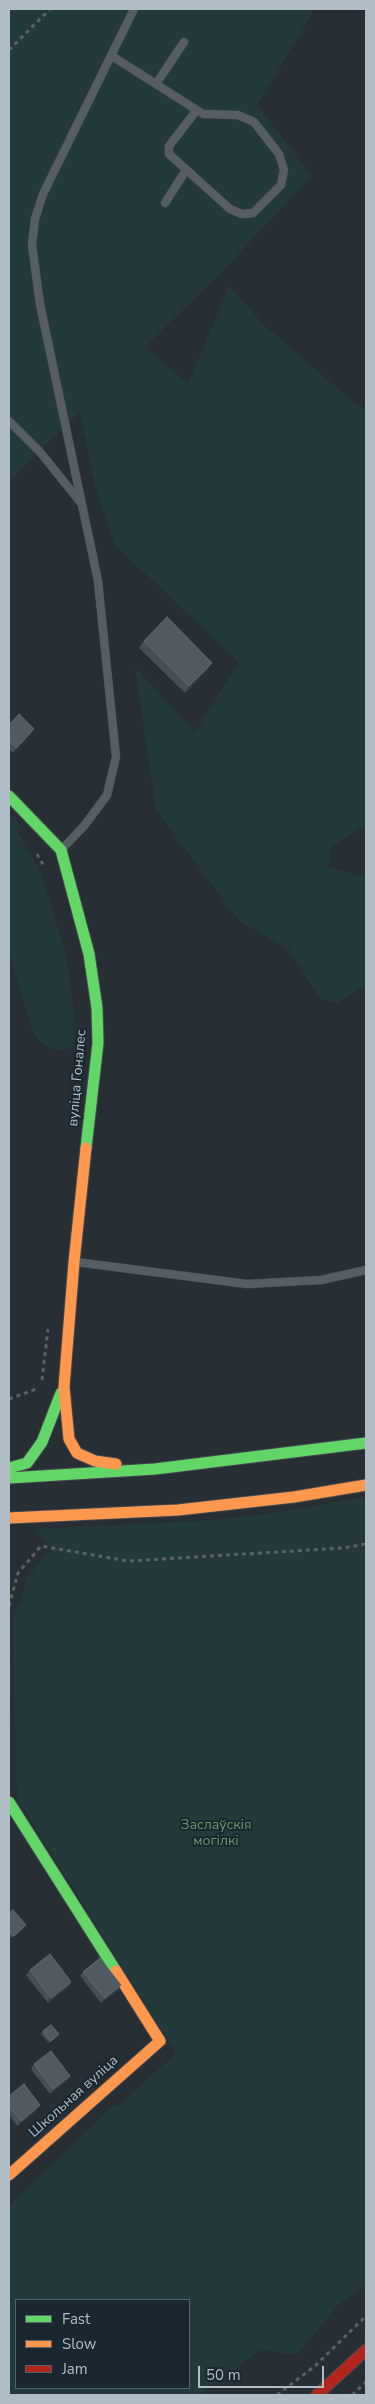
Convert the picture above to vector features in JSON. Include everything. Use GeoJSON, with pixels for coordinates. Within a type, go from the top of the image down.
{"type":"FeatureCollection","features":[{"type":"Feature","properties":{"kind":"main road","name":"вуліца Гоналес"},"geometry":{"type":"LineString","coordinates":[[9,796],[61,850],[89,954],[97,1017],[96,1067],[74,1262],[64,1387]]}},
{"type":"Feature","properties":{"kind":"main road"},"geometry":{"type":"LineString","coordinates":[[9,1468],[26,1462],[42,1442],[64,1387]]}},
{"type":"Feature","properties":{"kind":"main road"},"geometry":{"type":"LineString","coordinates":[[64,1387],[69,1439],[77,1453],[95,1461],[155,1469]]}},
{"type":"Feature","properties":{"kind":"main road"},"geometry":{"type":"LineString","coordinates":[[9,1478],[155,1469],[366,1443]]}},
{"type":"Feature","properties":{"kind":"main road"},"geometry":{"type":"LineString","coordinates":[[9,1518],[178,1510],[294,1498],[366,1485]]}},
{"type":"Feature","properties":{"kind":"main road","name":"Школьная вуліца"},"geometry":{"type":"LineString","coordinates":[[9,1802],[160,2041],[9,2175]]}},
{"type":"Feature","properties":{"kind":"main road"},"geometry":{"type":"LineString","coordinates":[[317,2395],[366,2350]]}},
{"type":"Feature","properties":{"kind":"lane"},"geometry":{"type":"LineString","coordinates":[[61,850],[84,826],[107,795],[116,757],[98,582],[40,304],[32,245],[35,219],[43,194],[134,9]]}},
{"type":"Feature","properties":{"kind":"lane"},"geometry":{"type":"LineString","coordinates":[[156,84],[184,42]]}},
{"type":"Feature","properties":{"kind":"lane"},"geometry":{"type":"LineString","coordinates":[[112,56],[203,114],[238,115],[254,122],[279,154],[284,170],[281,185],[253,213],[242,214],[230,208],[170,154],[169,146],[196,110]]}},
{"type":"Feature","properties":{"kind":"lane"},"geometry":{"type":"LineString","coordinates":[[165,203],[186,170]]}},
{"type":"Feature","properties":{"kind":"lane"},"geometry":{"type":"LineString","coordinates":[[9,421],[40,452],[83,504]]}},
{"type":"Feature","properties":{"kind":"lane"},"geometry":{"type":"LineString","coordinates":[[74,1262],[247,1284],[321,1280],[366,1270]]}},
{"type":"Feature","properties":{"kind":"path"},"geometry":{"type":"LineString","coordinates":[[9,50],[50,9]]}},
{"type":"Feature","properties":{"kind":"path"},"geometry":{"type":"LineString","coordinates":[[33,848],[44,864],[46,873]]}},
{"type":"Feature","properties":{"kind":"path"},"geometry":{"type":"LineString","coordinates":[[9,1398],[41,1388],[49,1320]]}},
{"type":"Feature","properties":{"kind":"path"},"geometry":{"type":"LineString","coordinates":[[9,1606],[18,1574],[41,1546],[128,1561],[343,1548],[366,1544]]}},
{"type":"Feature","properties":{"kind":"path"},"geometry":{"type":"LineString","coordinates":[[278,2395],[315,2366],[366,2316]]}},
{"type":"Feature","properties":{"kind":"path"},"geometry":{"type":"LineString","coordinates":[[352,2395],[366,2382]]}},
{"type":"Feature","properties":{"kind":"green space"},"geometry":{"type":"Polygon","coordinates":[[[9,9],[315,9],[257,105],[312,176],[230,263],[145,347],[188,384],[229,286],[265,326],[352,401],[366,409],[366,825],[331,847],[328,867],[366,878],[366,985],[337,1003],[320,999],[290,950],[240,922],[156,810],[135,667],[195,733],[239,662],[115,545],[95,486],[80,412],[9,482],[9,9]]]}},
{"type":"Feature","properties":{"kind":"green space"},"geometry":{"type":"Polygon","coordinates":[[[9,812],[21,825],[17,830],[41,874],[67,958],[73,1008],[73,1047],[61,1051],[50,1048],[39,1041],[32,1029],[9,953],[9,812]]]}},
{"type":"Feature","properties":{"kind":"green space","name":"Заслаўскія могілкі"},"geometry":{"type":"Polygon","coordinates":[[[366,1497],[366,2284],[337,2306],[297,2355],[261,2350],[199,2395],[9,2395],[9,2206],[114,2105],[120,2105],[176,2053],[17,1798],[13,1616],[22,1602],[25,1580],[48,1553],[53,1551],[36,1529],[202,1521],[268,1514],[366,1497]]]}},
{"type":"Feature","properties":{"kind":"building"},"geometry":{"type":"Polygon","coordinates":[[[167,617],[212,663],[189,686],[144,641],[167,617]]]}},
{"type":"Feature","properties":{"kind":"building"},"geometry":{"type":"Polygon","coordinates":[[[19,714],[34,729],[16,748],[9,741],[9,725],[19,714]]]}},
{"type":"Feature","properties":{"kind":"building"},"geometry":{"type":"Polygon","coordinates":[[[13,1910],[26,1925],[14,1936],[9,1930],[9,1913],[13,1910]]]}},
{"type":"Feature","properties":{"kind":"building"},"geometry":{"type":"Polygon","coordinates":[[[50,1954],[71,1982],[51,1998],[30,1970],[50,1954]]]}},
{"type":"Feature","properties":{"kind":"building"},"geometry":{"type":"Polygon","coordinates":[[[100,1958],[121,1985],[105,1998],[83,1972],[100,1958]]]}},
{"type":"Feature","properties":{"kind":"building"},"geometry":{"type":"Polygon","coordinates":[[[51,2025],[59,2034],[51,2041],[43,2031],[51,2025]]]}},
{"type":"Feature","properties":{"kind":"building"},"geometry":{"type":"Polygon","coordinates":[[[51,2051],[70,2076],[53,2089],[34,2064],[51,2051]]]}},
{"type":"Feature","properties":{"kind":"building"},"geometry":{"type":"Polygon","coordinates":[[[24,2084],[40,2105],[21,2121],[9,2106],[9,2096],[24,2084]]]}},
{"type":"Feature","properties":{"kind":"traffic: fast"},"geometry":{"type":"LineString","coordinates":[[9,796],[61,850],[89,954],[97,1008],[98,1043],[86,1148]]}},
{"type":"Feature","properties":{"kind":"traffic: fast"},"geometry":{"type":"LineString","coordinates":[[9,1468],[27,1463],[42,1442],[61,1393]]}},
{"type":"Feature","properties":{"kind":"traffic: fast"},"geometry":{"type":"LineString","coordinates":[[9,1478],[155,1469],[366,1443]]}},
{"type":"Feature","properties":{"kind":"traffic: fast"},"geometry":{"type":"LineString","coordinates":[[9,1802],[116,1971]]}},
{"type":"Feature","properties":{"kind":"traffic: slow"},"geometry":{"type":"LineString","coordinates":[[64,1387],[86,1148]]}},
{"type":"Feature","properties":{"kind":"traffic: slow"},"geometry":{"type":"LineString","coordinates":[[64,1387],[69,1439],[77,1453],[95,1461],[116,1464]]}},
{"type":"Feature","properties":{"kind":"traffic: slow"},"geometry":{"type":"LineString","coordinates":[[9,1518],[178,1510],[294,1497],[366,1485]]}},
{"type":"Feature","properties":{"kind":"traffic: slow"},"geometry":{"type":"LineString","coordinates":[[9,2175],[160,2041],[116,1971]]}},
{"type":"Feature","properties":{"kind":"traffic: jam"},"geometry":{"type":"LineString","coordinates":[[317,2395],[366,2350]]}}]}
